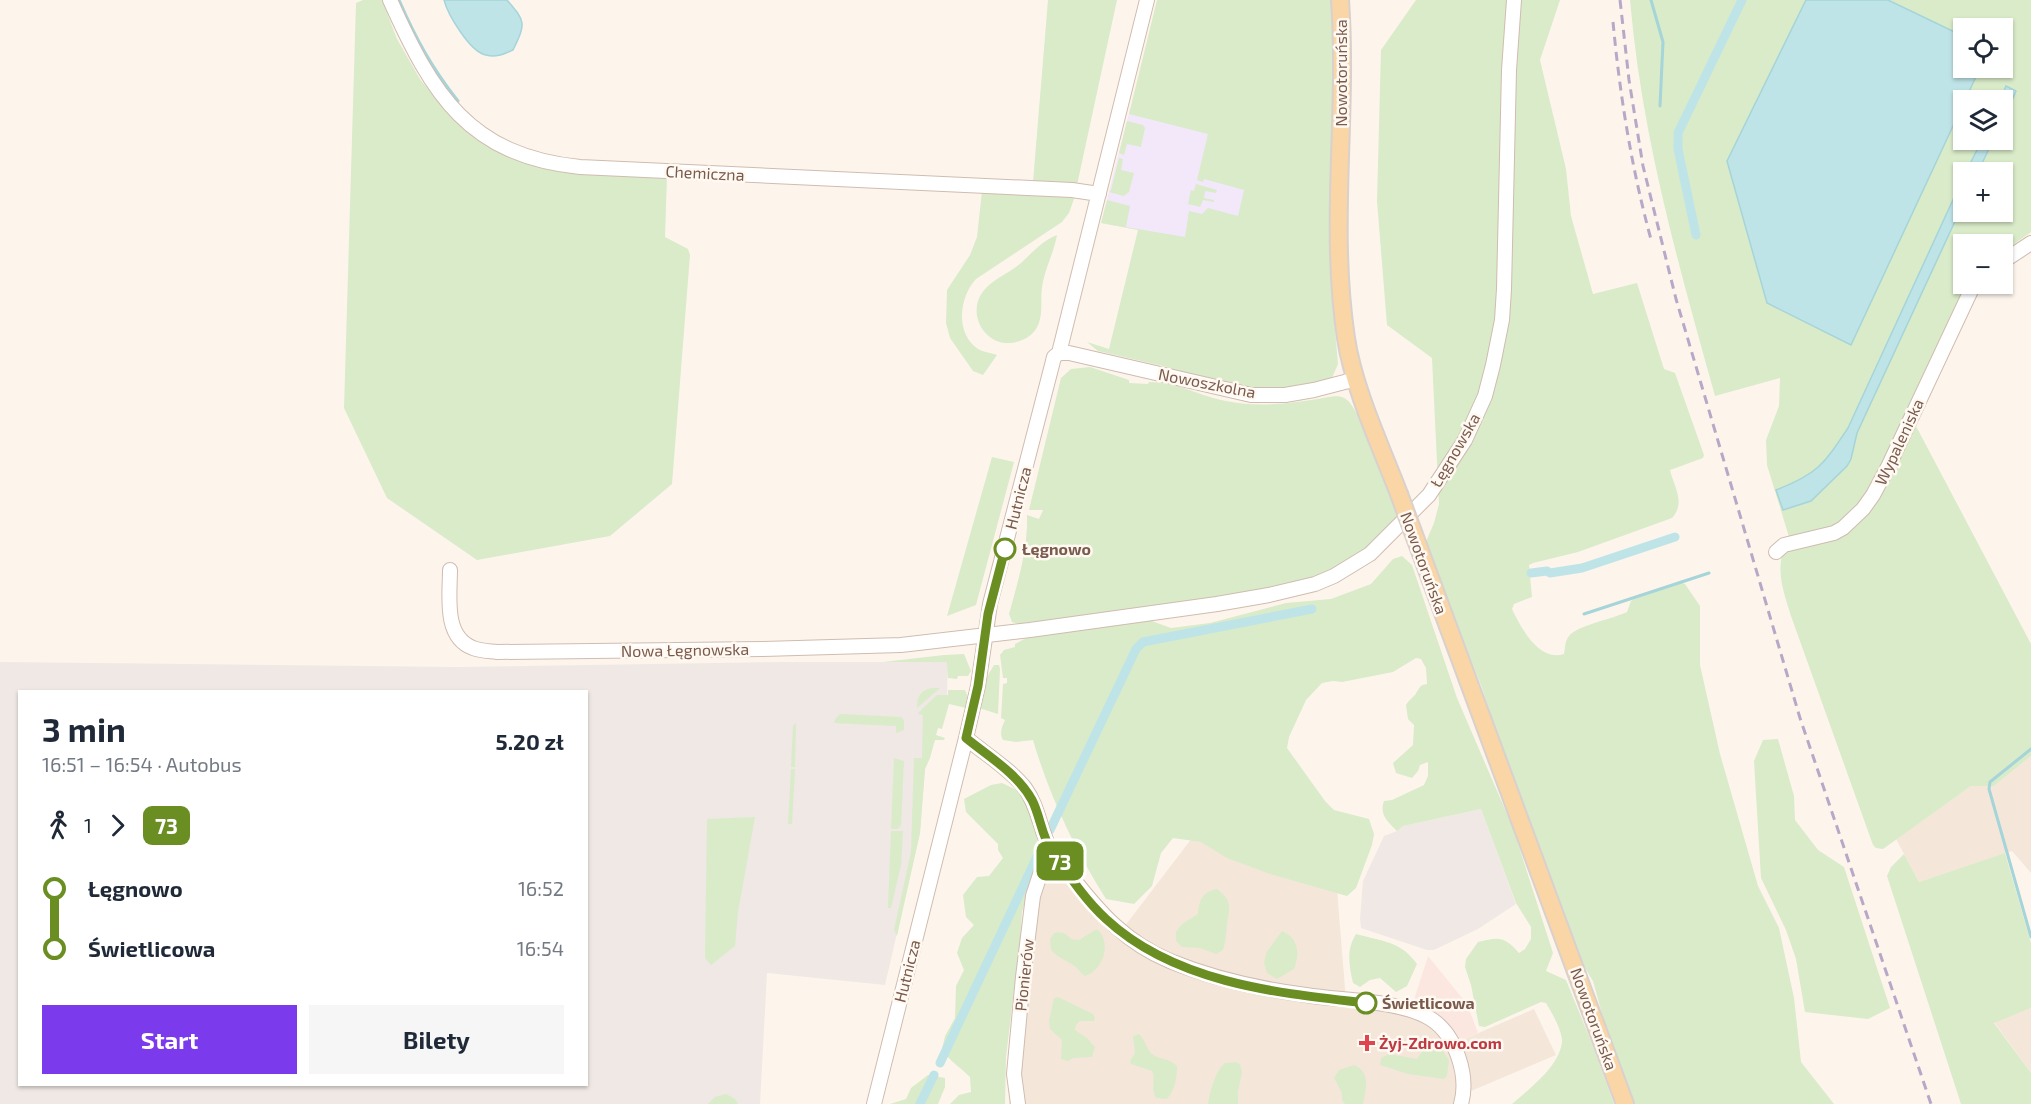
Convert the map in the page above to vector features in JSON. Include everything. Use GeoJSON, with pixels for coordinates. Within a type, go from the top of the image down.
{"type":"FeatureCollection","features":[{"type":"Feature","properties":{"kind":"main road","name":"Nowotoruńska"},"geometry":{"type":"LineString","coordinates":[[1340,0],[1342,63],[1340,277],[1346,340],[1356,379],[1625,1104]]}},
{"type":"Feature","properties":{"kind":"street","name":"Chemiczna"},"geometry":{"type":"LineString","coordinates":[[390,0],[420,63],[444,99],[460,117],[491,141],[542,161],[580,167],[1072,190],[1098,194]]}},
{"type":"Feature","properties":{"kind":"street","name":"Hutnicza"},"geometry":{"type":"LineString","coordinates":[[874,1104],[966,738],[978,686],[990,604],[1054,357],[1059,353],[1147,0]]}},
{"type":"Feature","properties":{"kind":"street","name":"Łęgnowska"},"geometry":{"type":"LineString","coordinates":[[985,635],[1269,596],[1315,584],[1334,576],[1370,554],[1429,495],[1465,440],[1485,396],[1500,332],[1504,289],[1508,105],[1514,0]]}},
{"type":"Feature","properties":{"kind":"street"},"geometry":{"type":"LineString","coordinates":[[2013,255],[2031,243]]}},
{"type":"Feature","properties":{"kind":"street","name":"Wypaleniska"},"geometry":{"type":"LineString","coordinates":[[1776,552],[1784,545],[1834,533],[1843,528],[1873,495],[1969,294]]}},
{"type":"Feature","properties":{"kind":"street","name":"Nowoszkolna"},"geometry":{"type":"LineString","coordinates":[[1059,353],[1069,353],[1251,395],[1285,395],[1356,379]]}},
{"type":"Feature","properties":{"kind":"street","name":"Nowa Łęgnowska"},"geometry":{"type":"LineString","coordinates":[[450,570],[450,620],[454,630],[465,644],[475,649],[497,652],[752,650],[901,645],[985,635]]}},
{"type":"Feature","properties":{"kind":"street"},"geometry":{"type":"LineString","coordinates":[[966,738],[1024,787],[1041,820],[1049,848],[1107,920],[1148,951],[1210,976],[1253,986],[1400,1007],[1417,1012],[1432,1020],[1447,1034],[1455,1050],[1464,1086],[1461,1104]]}},
{"type":"Feature","properties":{"kind":"street","name":"Pionierów"},"geometry":{"type":"LineString","coordinates":[[1020,1104],[1014,1074],[1024,965],[1033,896],[1049,848]]}},
{"type":"Feature","properties":{"kind":"shaded area"},"geometry":{"type":"Polygon","coordinates":[[[1130,109],[1315,159],[1314,266],[1101,223],[1130,109]]]}},
{"type":"Feature","properties":{"kind":"shaded area"},"geometry":{"type":"Polygon","coordinates":[[[0,662],[457,667],[948,662],[947,698],[925,769],[920,833],[885,985],[767,973],[760,1104],[0,1104],[0,662]]]}},
{"type":"Feature","properties":{"kind":"shaded area"},"geometry":{"type":"Polygon","coordinates":[[[2031,756],[2031,873],[2012,851],[1919,882],[1896,839],[1971,786],[1994,786],[2031,756]]]}},
{"type":"Feature","properties":{"kind":"shaded area"},"geometry":{"type":"Polygon","coordinates":[[[1481,809],[1516,904],[1478,929],[1434,950],[1427,950],[1361,928],[1363,881],[1384,836],[1403,826],[1481,809]]]}},
{"type":"Feature","properties":{"kind":"shaded area"},"geometry":{"type":"Polygon","coordinates":[[[1192,838],[1337,889],[1346,1000],[1384,1005],[1434,1029],[1449,1049],[1456,1081],[1455,1104],[1009,1104],[1029,901],[1050,854],[1121,931],[1192,838]]]}},
{"type":"Feature","properties":{"kind":"shaded area"},"geometry":{"type":"Polygon","coordinates":[[[1428,956],[1467,1004],[1478,1033],[1453,1044],[1412,1006],[1428,956]]]}},
{"type":"Feature","properties":{"kind":"shaded area"},"geometry":{"type":"Polygon","coordinates":[[[2031,1008],[2031,1073],[1994,1022],[2031,1008]]]}},
{"type":"Feature","properties":{"kind":"shaded area"},"geometry":{"type":"Polygon","coordinates":[[[1534,1009],[1556,1055],[1464,1094],[1453,1044],[1534,1009]]]}},
{"type":"Feature","properties":{"kind":"green space"},"geometry":{"type":"Polygon","coordinates":[[[363,0],[382,0],[397,39],[420,79],[450,116],[476,139],[503,154],[667,177],[665,237],[688,249],[690,255],[672,484],[610,536],[477,560],[387,498],[344,408],[356,3],[363,0]]]}},
{"type":"Feature","properties":{"kind":"green space"},"geometry":{"type":"Polygon","coordinates":[[[1048,0],[1117,0],[1077,185],[1033,182],[1048,0]]]}},
{"type":"Feature","properties":{"kind":"green space"},"geometry":{"type":"Polygon","coordinates":[[[1157,0],[1333,0],[1335,17],[1334,195],[1330,270],[1338,364],[1332,378],[1312,385],[1292,388],[1250,388],[1209,381],[1169,371],[1167,367],[1098,351],[1087,342],[1109,349],[1138,230],[1101,223],[1107,200],[1130,206],[1126,227],[1185,237],[1189,211],[1202,214],[1208,208],[1238,216],[1244,190],[1204,179],[1203,182],[1197,180],[1208,134],[1129,114],[1157,0]]]}},
{"type":"Feature","properties":{"kind":"green space"},"geometry":{"type":"Polygon","coordinates":[[[1416,0],[1560,0],[1540,60],[1566,169],[1571,216],[1593,294],[1637,283],[1664,369],[1675,373],[1704,455],[1703,458],[1670,470],[1679,501],[1672,518],[1578,552],[1529,565],[1532,597],[1514,604],[1512,609],[1532,642],[1547,653],[1555,655],[1564,654],[1567,640],[1574,632],[1627,612],[1634,599],[1682,583],[1700,606],[1700,665],[1720,754],[1758,886],[1779,928],[1794,998],[1801,1062],[1834,1104],[1633,1104],[1611,1046],[1593,981],[1572,947],[1521,807],[1482,688],[1425,544],[1439,504],[1432,358],[1387,325],[1377,201],[1381,50],[1416,0]]]}},
{"type":"Feature","properties":{"kind":"green space"},"geometry":{"type":"Polygon","coordinates":[[[1630,0],[2031,0],[2031,232],[2013,245],[2013,234],[1953,234],[1953,294],[1961,294],[1907,409],[2031,644],[2031,756],[1994,786],[1971,786],[1883,849],[1873,845],[1791,616],[1781,577],[1783,552],[1837,525],[1790,540],[1767,465],[1766,440],[1779,406],[1780,378],[1715,396],[1663,200],[1643,101],[1630,0]]]}},
{"type":"Feature","properties":{"kind":"green space"},"geometry":{"type":"Polygon","coordinates":[[[1127,121],[1143,125],[1145,128],[1141,147],[1127,144],[1124,155],[1119,153],[1127,121]]]}},
{"type":"Feature","properties":{"kind":"green space"},"geometry":{"type":"Polygon","coordinates":[[[1119,158],[1123,159],[1121,170],[1134,173],[1129,192],[1124,196],[1109,192],[1119,158]]]}},
{"type":"Feature","properties":{"kind":"green space"},"geometry":{"type":"Polygon","coordinates":[[[1196,184],[1217,190],[1216,193],[1205,191],[1204,198],[1214,200],[1214,202],[1203,200],[1200,207],[1188,204],[1191,190],[1194,191],[1196,184]]]}},
{"type":"Feature","properties":{"kind":"green space"},"geometry":{"type":"Polygon","coordinates":[[[982,191],[1075,196],[1069,213],[1062,222],[976,279],[970,287],[962,315],[966,334],[978,349],[997,355],[983,375],[973,371],[950,338],[946,323],[947,290],[970,255],[977,237],[982,191]]]}},
{"type":"Feature","properties":{"kind":"green space"},"geometry":{"type":"Polygon","coordinates":[[[1057,235],[1043,281],[1041,314],[1036,329],[1026,338],[1010,343],[999,342],[989,336],[978,319],[977,308],[980,297],[991,283],[1017,266],[1042,243],[1057,235]]]}},
{"type":"Feature","properties":{"kind":"green space"},"geometry":{"type":"Polygon","coordinates":[[[1090,367],[1129,380],[1129,383],[1169,384],[1212,398],[1247,404],[1298,402],[1335,396],[1344,398],[1357,414],[1400,519],[1370,549],[1317,578],[1276,590],[1026,626],[1012,622],[1009,614],[1024,553],[1027,515],[1039,519],[1043,510],[1029,510],[1061,378],[1071,369],[1090,367]]]}},
{"type":"Feature","properties":{"kind":"green space"},"geometry":{"type":"Polygon","coordinates":[[[992,457],[1014,462],[976,605],[947,616],[992,457]]]}},
{"type":"Feature","properties":{"kind":"green space"},"geometry":{"type":"Polygon","coordinates":[[[1402,556],[1412,565],[1457,698],[1513,828],[1553,953],[1546,971],[1566,980],[1614,1104],[1512,1104],[1550,1068],[1560,1051],[1562,1038],[1546,1003],[1541,1002],[1485,1027],[1479,1026],[1465,967],[1466,959],[1478,942],[1501,939],[1519,953],[1525,949],[1531,939],[1531,927],[1516,903],[1481,809],[1403,826],[1397,831],[1384,814],[1384,801],[1392,800],[1424,785],[1428,776],[1428,762],[1420,765],[1412,778],[1396,773],[1393,763],[1413,745],[1414,725],[1408,719],[1406,705],[1421,686],[1427,684],[1426,668],[1421,659],[1416,658],[1393,672],[1342,682],[1322,683],[1306,700],[1289,737],[1287,748],[1325,801],[1334,810],[1369,819],[1374,834],[1372,845],[1356,888],[1347,896],[1270,874],[1227,858],[1201,842],[1173,838],[1161,853],[1152,886],[1134,904],[1106,899],[1064,822],[1033,740],[1016,742],[1003,740],[1001,735],[1005,720],[1001,718],[1003,684],[1007,683],[1007,678],[1003,678],[1000,655],[1004,650],[1015,647],[1015,644],[1028,637],[1139,620],[1149,620],[1171,628],[1210,623],[1286,603],[1331,599],[1371,584],[1393,559],[1402,556]]]}},
{"type":"Feature","properties":{"kind":"green space"},"geometry":{"type":"Polygon","coordinates":[[[964,654],[971,671],[968,676],[958,676],[957,679],[948,678],[947,662],[883,662],[944,655],[964,654]]]}},
{"type":"Feature","properties":{"kind":"green space"},"geometry":{"type":"Polygon","coordinates":[[[994,665],[999,665],[1000,669],[998,714],[979,708],[985,680],[994,665]]]}},
{"type":"Feature","properties":{"kind":"green space"},"geometry":{"type":"Polygon","coordinates":[[[931,688],[940,688],[917,708],[920,695],[931,688]]]}},
{"type":"Feature","properties":{"kind":"green space"},"geometry":{"type":"Polygon","coordinates":[[[948,690],[965,690],[968,697],[966,708],[949,704],[942,729],[938,728],[936,735],[945,738],[935,740],[925,769],[920,833],[897,936],[894,930],[911,852],[914,758],[922,758],[923,715],[918,713],[937,695],[948,695],[948,690]]]}},
{"type":"Feature","properties":{"kind":"green space"},"geometry":{"type":"Polygon","coordinates":[[[840,714],[901,717],[904,720],[904,730],[896,733],[896,726],[834,723],[840,714]]]}},
{"type":"Feature","properties":{"kind":"green space"},"geometry":{"type":"Polygon","coordinates":[[[796,723],[795,767],[791,767],[793,726],[796,723]]]}},
{"type":"Feature","properties":{"kind":"green space"},"geometry":{"type":"Polygon","coordinates":[[[1778,739],[1794,796],[1795,820],[1818,850],[1844,867],[1890,1008],[1868,1019],[1805,1012],[1796,959],[1786,930],[1761,878],[1754,761],[1763,740],[1778,739]]]}},
{"type":"Feature","properties":{"kind":"green space"},"geometry":{"type":"Polygon","coordinates":[[[894,758],[904,761],[901,825],[898,829],[891,829],[894,758]]]}},
{"type":"Feature","properties":{"kind":"green space"},"geometry":{"type":"Polygon","coordinates":[[[791,769],[795,769],[792,824],[788,824],[791,769]]]}},
{"type":"Feature","properties":{"kind":"green space"},"geometry":{"type":"Polygon","coordinates":[[[1002,783],[1021,792],[1032,811],[1040,857],[1022,912],[1006,1057],[1005,1104],[950,1104],[959,1095],[971,1092],[970,1077],[942,1049],[945,1036],[955,1018],[956,986],[964,970],[957,953],[962,938],[974,925],[966,917],[963,895],[977,877],[989,876],[1003,858],[998,850],[998,844],[966,812],[964,799],[991,785],[1002,783]]]}},
{"type":"Feature","properties":{"kind":"green space"},"geometry":{"type":"Polygon","coordinates":[[[755,817],[738,912],[735,946],[711,965],[705,958],[707,819],[755,817]]]}},
{"type":"Feature","properties":{"kind":"green space"},"geometry":{"type":"Polygon","coordinates":[[[891,831],[903,831],[901,865],[891,908],[888,908],[891,831]]]}},
{"type":"Feature","properties":{"kind":"green space"},"geometry":{"type":"Polygon","coordinates":[[[2005,853],[2031,943],[2031,1008],[1994,1023],[2031,1073],[2031,1104],[1961,1104],[1887,876],[1891,867],[1904,854],[1919,882],[2005,853]]]}},
{"type":"Feature","properties":{"kind":"green space"},"geometry":{"type":"Polygon","coordinates":[[[1217,889],[1226,898],[1229,906],[1223,950],[1216,954],[1200,948],[1182,947],[1176,941],[1176,932],[1182,924],[1198,914],[1199,904],[1205,894],[1217,889]]]}},
{"type":"Feature","properties":{"kind":"green space"},"geometry":{"type":"Polygon","coordinates":[[[1098,930],[1102,936],[1104,956],[1097,968],[1085,976],[1075,966],[1051,950],[1050,939],[1054,933],[1063,933],[1071,939],[1079,940],[1098,930]]]}},
{"type":"Feature","properties":{"kind":"green space"},"geometry":{"type":"Polygon","coordinates":[[[1282,931],[1295,942],[1297,958],[1294,969],[1277,979],[1267,973],[1264,963],[1266,953],[1282,931]]]}},
{"type":"Feature","properties":{"kind":"green space"},"geometry":{"type":"Polygon","coordinates":[[[1356,934],[1390,943],[1411,956],[1417,964],[1407,986],[1396,992],[1380,978],[1370,980],[1360,987],[1353,983],[1350,952],[1356,934]]]}},
{"type":"Feature","properties":{"kind":"green space"},"geometry":{"type":"Polygon","coordinates":[[[1058,997],[1093,1014],[1094,1021],[1080,1021],[1075,1030],[1095,1047],[1092,1057],[1073,1058],[1068,1061],[1061,1059],[1062,1040],[1050,1029],[1049,1021],[1054,998],[1058,997]]]}},
{"type":"Feature","properties":{"kind":"green space"},"geometry":{"type":"Polygon","coordinates":[[[1139,1034],[1152,1054],[1177,1066],[1175,1084],[1167,1099],[1156,1098],[1153,1091],[1152,1071],[1131,1064],[1130,1061],[1135,1053],[1133,1036],[1139,1034]]]}},
{"type":"Feature","properties":{"kind":"green space"},"geometry":{"type":"Polygon","coordinates":[[[1436,1041],[1449,1060],[1447,1076],[1444,1079],[1408,1074],[1380,1065],[1381,1058],[1389,1054],[1417,1059],[1428,1043],[1436,1041]]]}},
{"type":"Feature","properties":{"kind":"green space"},"geometry":{"type":"Polygon","coordinates":[[[1225,1063],[1240,1064],[1242,1072],[1238,1104],[1208,1104],[1218,1071],[1225,1063]]]}},
{"type":"Feature","properties":{"kind":"green space"},"geometry":{"type":"Polygon","coordinates":[[[1354,1065],[1365,1076],[1363,1104],[1345,1104],[1334,1078],[1339,1070],[1354,1065]]]}},
{"type":"Feature","properties":{"kind":"green space"},"geometry":{"type":"Polygon","coordinates":[[[928,1075],[945,1078],[945,1087],[938,1104],[890,1104],[906,1099],[911,1088],[928,1075]]]}},
{"type":"Feature","properties":{"kind":"green space"},"geometry":{"type":"Polygon","coordinates":[[[726,1094],[735,1099],[738,1104],[708,1104],[715,1097],[726,1094]]]}},
{"type":"Feature","properties":{"kind":"water"},"geometry":{"type":"Polygon","coordinates":[[[444,0],[507,0],[518,13],[522,23],[513,50],[493,56],[486,55],[473,47],[460,32],[444,0]]]}},
{"type":"Feature","properties":{"kind":"water"},"geometry":{"type":"Polygon","coordinates":[[[1806,0],[1888,0],[1953,31],[1953,78],[1975,78],[1970,90],[1953,90],[1953,126],[1851,345],[1767,303],[1727,161],[1806,0]]]}},
{"type":"Feature","properties":{"kind":"water"},"geometry":{"type":"Polygon","coordinates":[[[2006,86],[2016,91],[2013,98],[2013,90],[2004,90],[2006,86]]]}},
{"type":"Feature","properties":{"kind":"water"},"geometry":{"type":"Polygon","coordinates":[[[1977,150],[1988,150],[1983,162],[1971,162],[1977,150]]]}},
{"type":"Feature","properties":{"kind":"water"},"geometry":{"type":"Polygon","coordinates":[[[1953,200],[1955,222],[1857,433],[1851,459],[1847,466],[1811,501],[1783,510],[1776,490],[1802,479],[1819,467],[1848,428],[1953,200]]]}},
{"type":"Feature","properties":{"kind":"waterway"},"geometry":{"type":"LineString","coordinates":[[399,0],[425,53],[458,101]]}},
{"type":"Feature","properties":{"kind":"waterway"},"geometry":{"type":"LineString","coordinates":[[1651,0],[1663,42],[1660,106]]}},
{"type":"Feature","properties":{"kind":"waterway"},"geometry":{"type":"LineString","coordinates":[[1696,235],[1678,149],[1678,133],[1742,0]]}},
{"type":"Feature","properties":{"kind":"waterway"},"geometry":{"type":"LineString","coordinates":[[1531,573],[1547,571],[1550,573],[1582,568],[1675,537]]}},
{"type":"Feature","properties":{"kind":"waterway"},"geometry":{"type":"LineString","coordinates":[[1584,614],[1709,573]]}},
{"type":"Feature","properties":{"kind":"waterway"},"geometry":{"type":"LineString","coordinates":[[1050,830],[1136,649],[1143,642],[1312,609]]}},
{"type":"Feature","properties":{"kind":"waterway"},"geometry":{"type":"LineString","coordinates":[[2031,749],[1990,782],[1989,789],[2031,937]]}},
{"type":"Feature","properties":{"kind":"waterway"},"geometry":{"type":"LineString","coordinates":[[940,1063],[1042,846]]}},
{"type":"Feature","properties":{"kind":"waterway"},"geometry":{"type":"LineString","coordinates":[[920,1104],[934,1075]]}},
{"type":"Feature","properties":{"kind":"railway"},"geometry":{"type":"LineString","coordinates":[[1620,0],[1629,80],[1643,166],[1676,299],[1800,718],[1931,1104]]}},
{"type":"Feature","properties":{"kind":"railway"},"geometry":{"type":"LineString","coordinates":[[1613,22],[1628,134],[1638,189],[1652,243]]}},
{"type":"Feature","properties":{"kind":"bus line","name":"73"},"geometry":{"type":"LineString","coordinates":[[1005,549],[988,614],[978,686],[966,738],[1024,787],[1041,820],[1049,848],[1099,912],[1148,951],[1210,976],[1253,986],[1366,1003]]}},
{"type":"Feature","properties":{"kind":"place","name":"Łęgnowo"},"geometry":{"type":"Point","coordinates":[1005,549]}},
{"type":"Feature","properties":{"kind":"place","name":"Świetlicowa"},"geometry":{"type":"Point","coordinates":[1366,1003]}},
{"type":"Feature","properties":{"kind":"place","name":"Żyj-Zdrowo.com"},"geometry":{"type":"Point","coordinates":[1367,1043]}}]}
